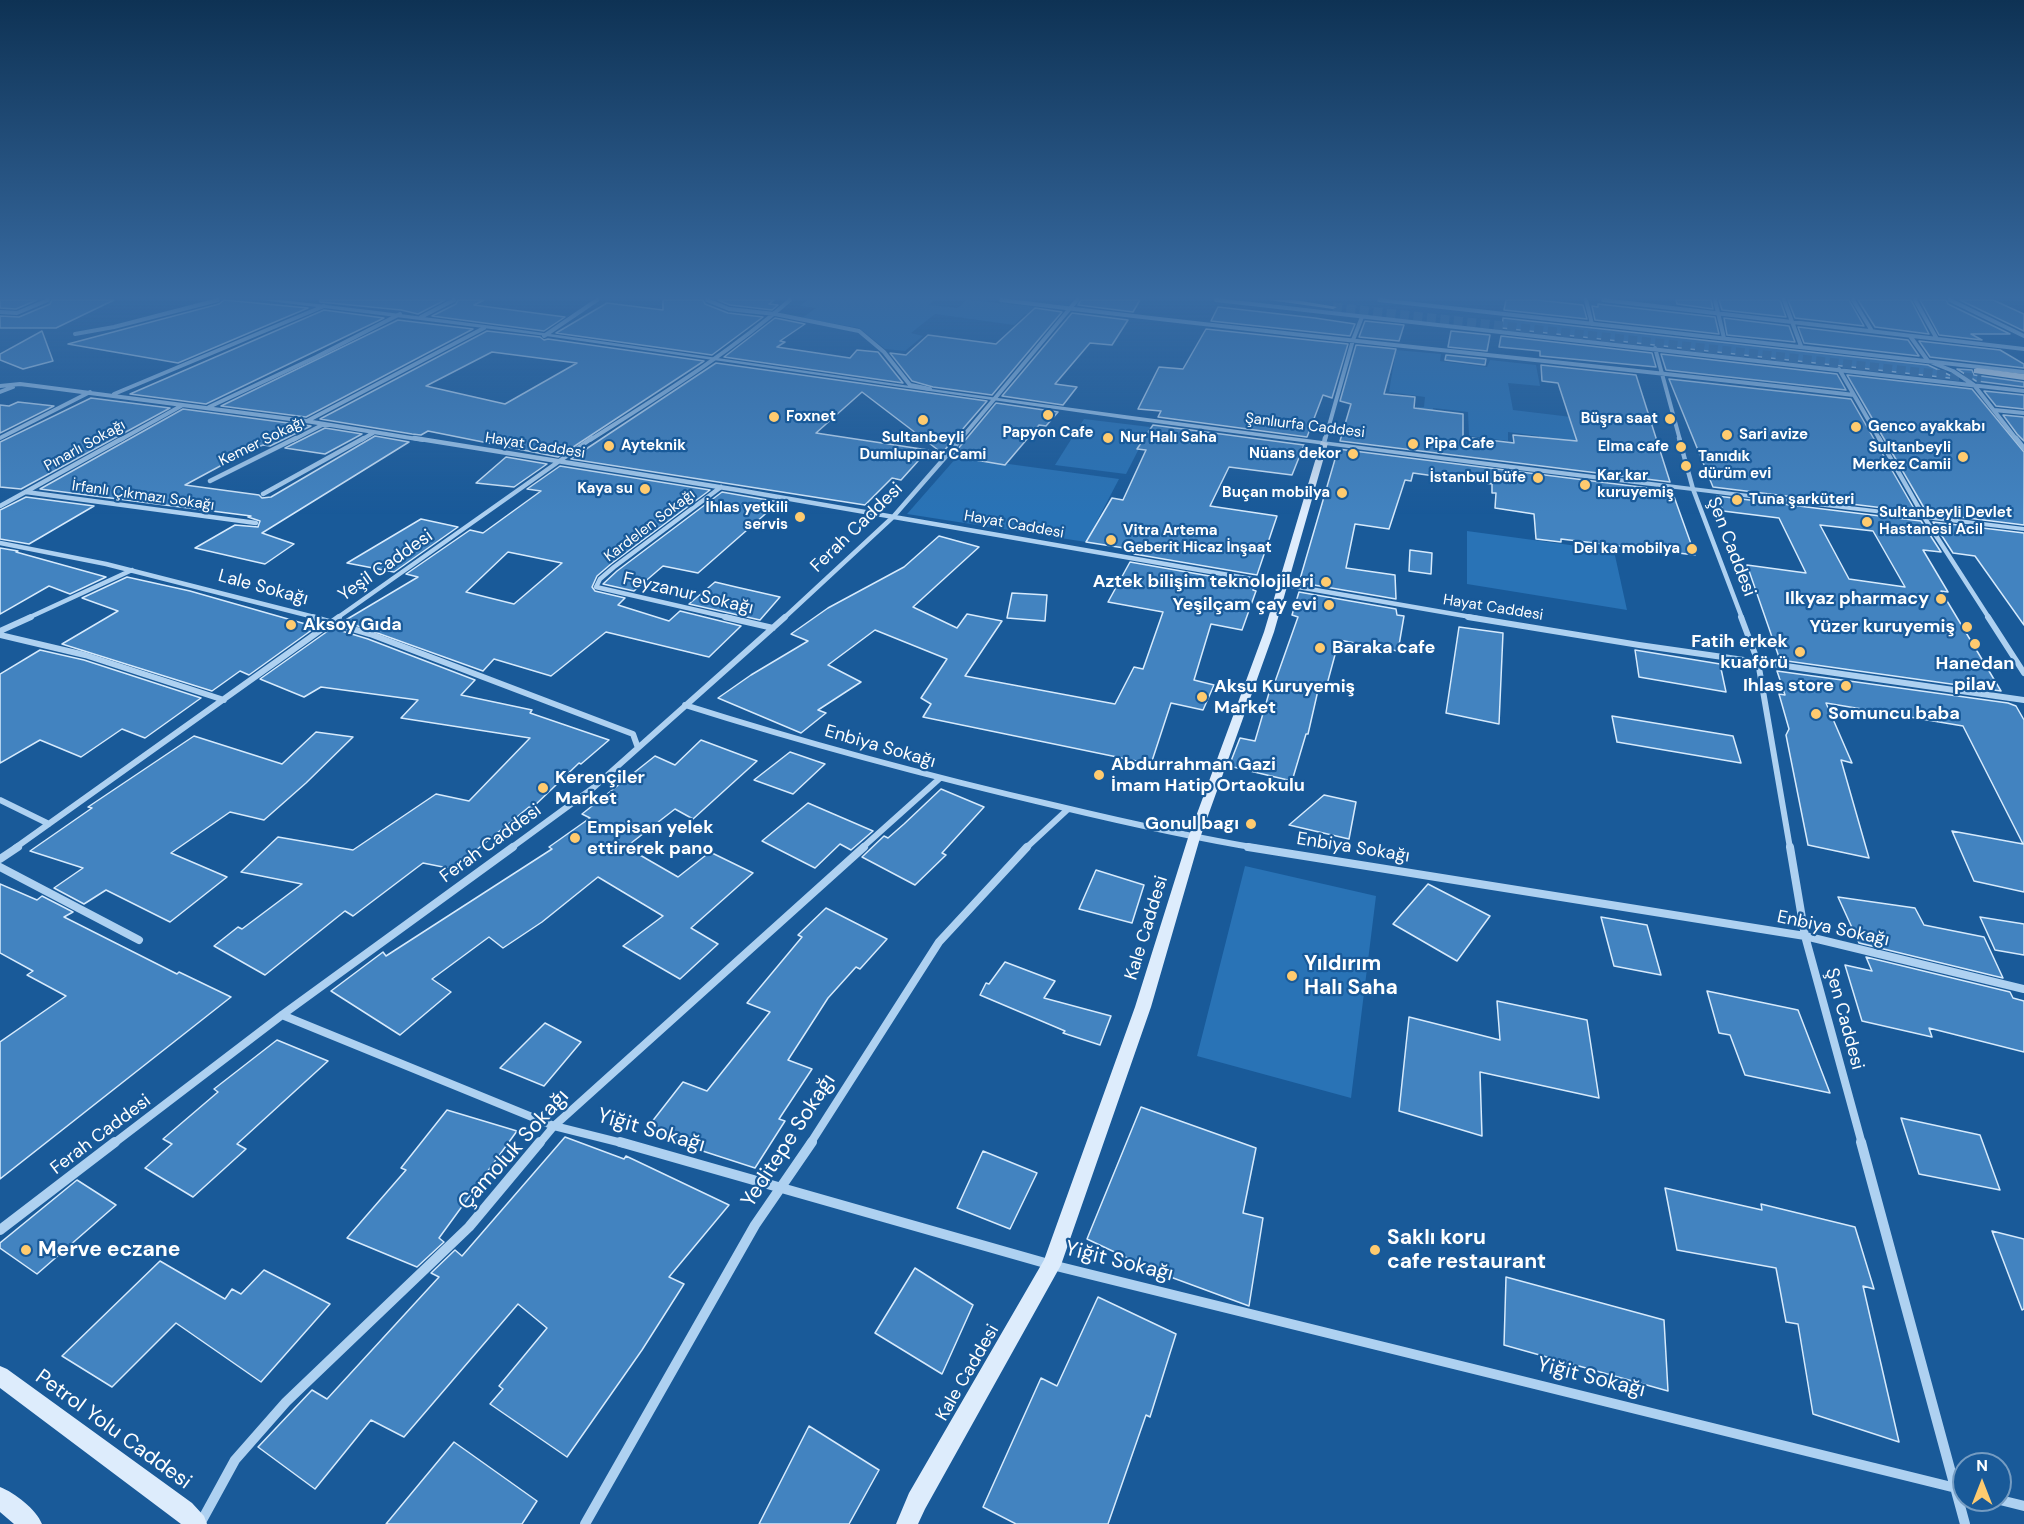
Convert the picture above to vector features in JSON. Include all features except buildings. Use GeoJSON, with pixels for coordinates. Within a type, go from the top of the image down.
{"type":"FeatureCollection","features":[{"type":"Feature","properties":{"kind":"main road"},"geometry":{"type":"LineString","coordinates":[[1977,378],[2024,377]]}},
{"type":"Feature","properties":{"kind":"main road"},"geometry":{"type":"LineString","coordinates":[[1977,378],[2024,384]]}},
{"type":"Feature","properties":{"kind":"main road","name":"Kale Caddesi"},"geometry":{"type":"LineString","coordinates":[[907,1524],[917,1501],[1052,1265],[1143,1007],[1194,838],[1269,632],[1324,443]]}},
{"type":"Feature","properties":{"kind":"main road","name":"Petrol Yolu Caddesi"},"geometry":{"type":"LineString","coordinates":[[0,1376],[184,1511],[198,1524]]}},
{"type":"Feature","properties":{"kind":"main road"},"geometry":{"type":"LineString","coordinates":[[0,1498],[31,1524]]}},
{"type":"Feature","properties":{"kind":"street"},"geometry":{"type":"LineString","coordinates":[[113,395],[170,371]]}},
{"type":"Feature","properties":{"kind":"street"},"geometry":{"type":"LineString","coordinates":[[209,407],[286,371]]}},
{"type":"Feature","properties":{"kind":"street"},"geometry":{"type":"LineString","coordinates":[[306,421],[401,371]]}},
{"type":"Feature","properties":{"kind":"street","name":"Yeşil Caddesi"},"geometry":{"type":"LineString","coordinates":[[0,859],[556,462],[697,371]]}},
{"type":"Feature","properties":{"kind":"street","name":"Şanlıurfa Caddesi"},"geometry":{"type":"LineString","coordinates":[[793,371],[1324,443],[2024,529]]}},
{"type":"Feature","properties":{"kind":"street"},"geometry":{"type":"LineString","coordinates":[[899,371],[910,385],[941,392]]}},
{"type":"Feature","properties":{"kind":"street","name":"Ferah Caddesi"},"geometry":{"type":"LineString","coordinates":[[0,1230],[282,1015],[593,788],[773,628],[893,517],[1019,371]]}},
{"type":"Feature","properties":{"kind":"street","name":"Kale Caddesi"},"geometry":{"type":"LineString","coordinates":[[1324,443],[1344,371]]}},
{"type":"Feature","properties":{"kind":"street"},"geometry":{"type":"LineString","coordinates":[[1644,371],[1854,395]]}},
{"type":"Feature","properties":{"kind":"street"},"geometry":{"type":"LineString","coordinates":[[1840,371],[1924,517],[2024,673]]}},
{"type":"Feature","properties":{"kind":"street"},"geometry":{"type":"LineString","coordinates":[[1872,371],[1977,378]]}},
{"type":"Feature","properties":{"kind":"street"},"geometry":{"type":"LineString","coordinates":[[1953,371],[2024,391]]}},
{"type":"Feature","properties":{"kind":"street","name":"Şen Caddesi"},"geometry":{"type":"LineString","coordinates":[[1662,373],[1693,489],[1758,662],[1806,936],[1952,1460]]}},
{"type":"Feature","properties":{"kind":"street"},"geometry":{"type":"LineString","coordinates":[[1977,378],[1994,410],[2024,448]]}},
{"type":"Feature","properties":{"kind":"street"},"geometry":{"type":"LineString","coordinates":[[0,392],[20,384]]}},
{"type":"Feature","properties":{"kind":"street","name":"Hayat Caddesi"},"geometry":{"type":"LineString","coordinates":[[0,386],[20,384],[90,392],[306,421],[721,487],[1281,586],[1758,662],[2024,700]]}},
{"type":"Feature","properties":{"kind":"street"},"geometry":{"type":"LineString","coordinates":[[0,438],[90,392]]}},
{"type":"Feature","properties":{"kind":"street","name":"Pınarlı Sokağı"},"geometry":{"type":"LineString","coordinates":[[0,506],[182,406]]}},
{"type":"Feature","properties":{"kind":"street"},"geometry":{"type":"LineString","coordinates":[[1994,410],[2024,413]]}},
{"type":"Feature","properties":{"kind":"street","name":"Kemer Sokağı"},"geometry":{"type":"LineString","coordinates":[[210,481],[325,424]]}},
{"type":"Feature","properties":{"kind":"street"},"geometry":{"type":"LineString","coordinates":[[263,494],[373,433]]}},
{"type":"Feature","properties":{"kind":"street","name":"Kardelen Sokağı"},"geometry":{"type":"LineString","coordinates":[[596,587],[600,579],[614,567],[721,487]]}},
{"type":"Feature","properties":{"kind":"street","name":"İrfanlı Çıkmazı Sokağı"},"geometry":{"type":"LineString","coordinates":[[26,492],[256,523]]}},
{"type":"Feature","properties":{"kind":"street","name":"Lale Sokağı"},"geometry":{"type":"LineString","coordinates":[[0,543],[60,553],[331,621],[633,734],[638,747]]}},
{"type":"Feature","properties":{"kind":"street"},"geometry":{"type":"LineString","coordinates":[[0,633],[132,570]]}},
{"type":"Feature","properties":{"kind":"street","name":"Feyzanur Sokağı"},"geometry":{"type":"LineString","coordinates":[[596,587],[773,628]]}},
{"type":"Feature","properties":{"kind":"street"},"geometry":{"type":"LineString","coordinates":[[0,633],[147,674],[224,700]]}},
{"type":"Feature","properties":{"kind":"street","name":"Enbiya Sokağı"},"geometry":{"type":"LineString","coordinates":[[685,705],[777,734],[939,779],[1194,838],[1806,936],[2024,989]]}},
{"type":"Feature","properties":{"kind":"street","name":"Çamoluk Sokağı"},"geometry":{"type":"LineString","coordinates":[[198,1524],[235,1460],[286,1402],[469,1227],[554,1126],[939,779]]}},
{"type":"Feature","properties":{"kind":"street"},"geometry":{"type":"LineString","coordinates":[[0,800],[49,824]]}},
{"type":"Feature","properties":{"kind":"street","name":"Yeditepe Sokağı"},"geometry":{"type":"LineString","coordinates":[[585,1524],[749,1235],[782,1188],[939,942],[1014,859],[1067,810]]}},
{"type":"Feature","properties":{"kind":"street"},"geometry":{"type":"LineString","coordinates":[[0,867],[139,940]]}},
{"type":"Feature","properties":{"kind":"street","name":"Yiğit Sokağı"},"geometry":{"type":"LineString","coordinates":[[282,1015],[554,1126],[580,1131],[1052,1265],[1952,1487]]}},
{"type":"Feature","properties":{"kind":"shaded area"},"geometry":{"type":"Polygon","coordinates":[[[1392,371],[1537,371],[1540,386],[1508,383],[1513,410],[1588,419],[1594,443],[1540,443],[1539,436],[1508,432],[1508,441],[1469,436],[1468,412],[1433,408],[1430,434],[1418,412],[1418,407],[1424,407],[1425,397],[1389,392],[1392,371]]]}},
{"type":"Feature","properties":{"kind":"shaded area","name":"Nur Halı Saha"},"geometry":{"type":"Polygon","coordinates":[[[1084,419],[1150,427],[1126,474],[1055,465],[1084,419]]]}},
{"type":"Feature","properties":{"kind":"shaded area"},"geometry":{"type":"Polygon","coordinates":[[[957,457],[1119,479],[1086,542],[907,514],[957,457]]]}},
{"type":"Feature","properties":{"kind":"shaded area"},"geometry":{"type":"Polygon","coordinates":[[[1467,531],[1614,551],[1627,610],[1467,584],[1467,531]]]}},
{"type":"Feature","properties":{"kind":"shaded area","name":"Yıldırım Halı Saha"},"geometry":{"type":"Polygon","coordinates":[[[1245,866],[1376,896],[1351,1098],[1197,1056],[1245,866]]]}},
{"type":"Feature","properties":{"kind":"tunnel"},"geometry":{"type":"LineString","coordinates":[[1910,371],[1981,379]]}},
{"type":"Feature","properties":{"kind":"place","name":"Papyon Cafe"},"geometry":{"type":"Point","coordinates":[1048,415]}},
{"type":"Feature","properties":{"kind":"place","name":"Foxnet"},"geometry":{"type":"Point","coordinates":[774,417]}},
{"type":"Feature","properties":{"kind":"place","name":"Büşra saat"},"geometry":{"type":"Point","coordinates":[1670,419]}},
{"type":"Feature","properties":{"kind":"place","name":"Sultanbeyli Dumlupınar Cami"},"geometry":{"type":"Point","coordinates":[923,420]}},
{"type":"Feature","properties":{"kind":"place","name":"Genco ayakkabı"},"geometry":{"type":"Point","coordinates":[1856,427]}},
{"type":"Feature","properties":{"kind":"place","name":"Sari avize"},"geometry":{"type":"Point","coordinates":[1727,435]}},
{"type":"Feature","properties":{"kind":"place","name":"Nur Halı Saha"},"geometry":{"type":"Point","coordinates":[1108,438]}},
{"type":"Feature","properties":{"kind":"place","name":"Pipa Cafe"},"geometry":{"type":"Point","coordinates":[1413,444]}},
{"type":"Feature","properties":{"kind":"place","name":"Ayteknik"},"geometry":{"type":"Point","coordinates":[609,446]}},
{"type":"Feature","properties":{"kind":"place","name":"Elma cafe"},"geometry":{"type":"Point","coordinates":[1681,447]}},
{"type":"Feature","properties":{"kind":"place","name":"Nüans dekor"},"geometry":{"type":"Point","coordinates":[1353,454]}},
{"type":"Feature","properties":{"kind":"place","name":"Sultanbeyli Merkez Camii"},"geometry":{"type":"Point","coordinates":[1963,457]}},
{"type":"Feature","properties":{"kind":"place","name":"Tanıdık dürüm evi"},"geometry":{"type":"Point","coordinates":[1686,466]}},
{"type":"Feature","properties":{"kind":"place","name":"İstanbul büfe"},"geometry":{"type":"Point","coordinates":[1538,478]}},
{"type":"Feature","properties":{"kind":"place","name":"Kar kar kuruyemiş"},"geometry":{"type":"Point","coordinates":[1585,485]}},
{"type":"Feature","properties":{"kind":"place","name":"Kaya su"},"geometry":{"type":"Point","coordinates":[645,489]}},
{"type":"Feature","properties":{"kind":"place","name":"Buçan mobilya"},"geometry":{"type":"Point","coordinates":[1342,493]}},
{"type":"Feature","properties":{"kind":"place","name":"Tuna şarküteri"},"geometry":{"type":"Point","coordinates":[1737,500]}},
{"type":"Feature","properties":{"kind":"place","name":"İhlas yetkili servis"},"geometry":{"type":"Point","coordinates":[800,517]}},
{"type":"Feature","properties":{"kind":"place","name":"Sultanbeyli Devlet Hastanesi Acil"},"geometry":{"type":"Point","coordinates":[1867,522]}},
{"type":"Feature","properties":{"kind":"place","name":"Vitra Artema Geberit Hicaz İnşaat"},"geometry":{"type":"Point","coordinates":[1111,540]}},
{"type":"Feature","properties":{"kind":"place","name":"Del ka mobilya"},"geometry":{"type":"Point","coordinates":[1692,549]}},
{"type":"Feature","properties":{"kind":"place","name":"Aztek bilişim teknolojileri"},"geometry":{"type":"Point","coordinates":[1326,582]}},
{"type":"Feature","properties":{"kind":"place","name":"Ilkyaz pharmacy"},"geometry":{"type":"Point","coordinates":[1941,599]}},
{"type":"Feature","properties":{"kind":"place","name":"Yeşilçam çay evi"},"geometry":{"type":"Point","coordinates":[1329,605]}},
{"type":"Feature","properties":{"kind":"place","name":"Aksoy Gıda"},"geometry":{"type":"Point","coordinates":[291,625]}},
{"type":"Feature","properties":{"kind":"place","name":"Yüzer kuruyemiş"},"geometry":{"type":"Point","coordinates":[1967,627]}},
{"type":"Feature","properties":{"kind":"place","name":"Hanedan pilav"},"geometry":{"type":"Point","coordinates":[1975,644]}},
{"type":"Feature","properties":{"kind":"place","name":"Baraka cafe"},"geometry":{"type":"Point","coordinates":[1320,648]}},
{"type":"Feature","properties":{"kind":"place","name":"Fatih erkek kuaförü"},"geometry":{"type":"Point","coordinates":[1800,652]}},
{"type":"Feature","properties":{"kind":"place","name":"Ihlas store"},"geometry":{"type":"Point","coordinates":[1846,686]}},
{"type":"Feature","properties":{"kind":"place","name":"Aksu Kuruyemiş Market"},"geometry":{"type":"Point","coordinates":[1202,697]}},
{"type":"Feature","properties":{"kind":"place","name":"Somuncu baba"},"geometry":{"type":"Point","coordinates":[1816,714]}},
{"type":"Feature","properties":{"kind":"place","name":"Abdurrahman Gazi İmam Hatip Ortaokulu"},"geometry":{"type":"Point","coordinates":[1099,775]}},
{"type":"Feature","properties":{"kind":"place","name":"Kerençiler Market"},"geometry":{"type":"Point","coordinates":[543,788]}},
{"type":"Feature","properties":{"kind":"place","name":"Gonul bagı"},"geometry":{"type":"Point","coordinates":[1251,824]}},
{"type":"Feature","properties":{"kind":"place","name":"Empisan yelek ettirerek pano"},"geometry":{"type":"Point","coordinates":[575,838]}},
{"type":"Feature","properties":{"kind":"place","name":"Yıldırım Halı Saha"},"geometry":{"type":"Point","coordinates":[1292,976]}},
{"type":"Feature","properties":{"kind":"place","name":"Merve eczane"},"geometry":{"type":"Point","coordinates":[26,1250]}},
{"type":"Feature","properties":{"kind":"place","name":"Saklı koru cafe restaurant"},"geometry":{"type":"Point","coordinates":[1375,1250]}}]}
